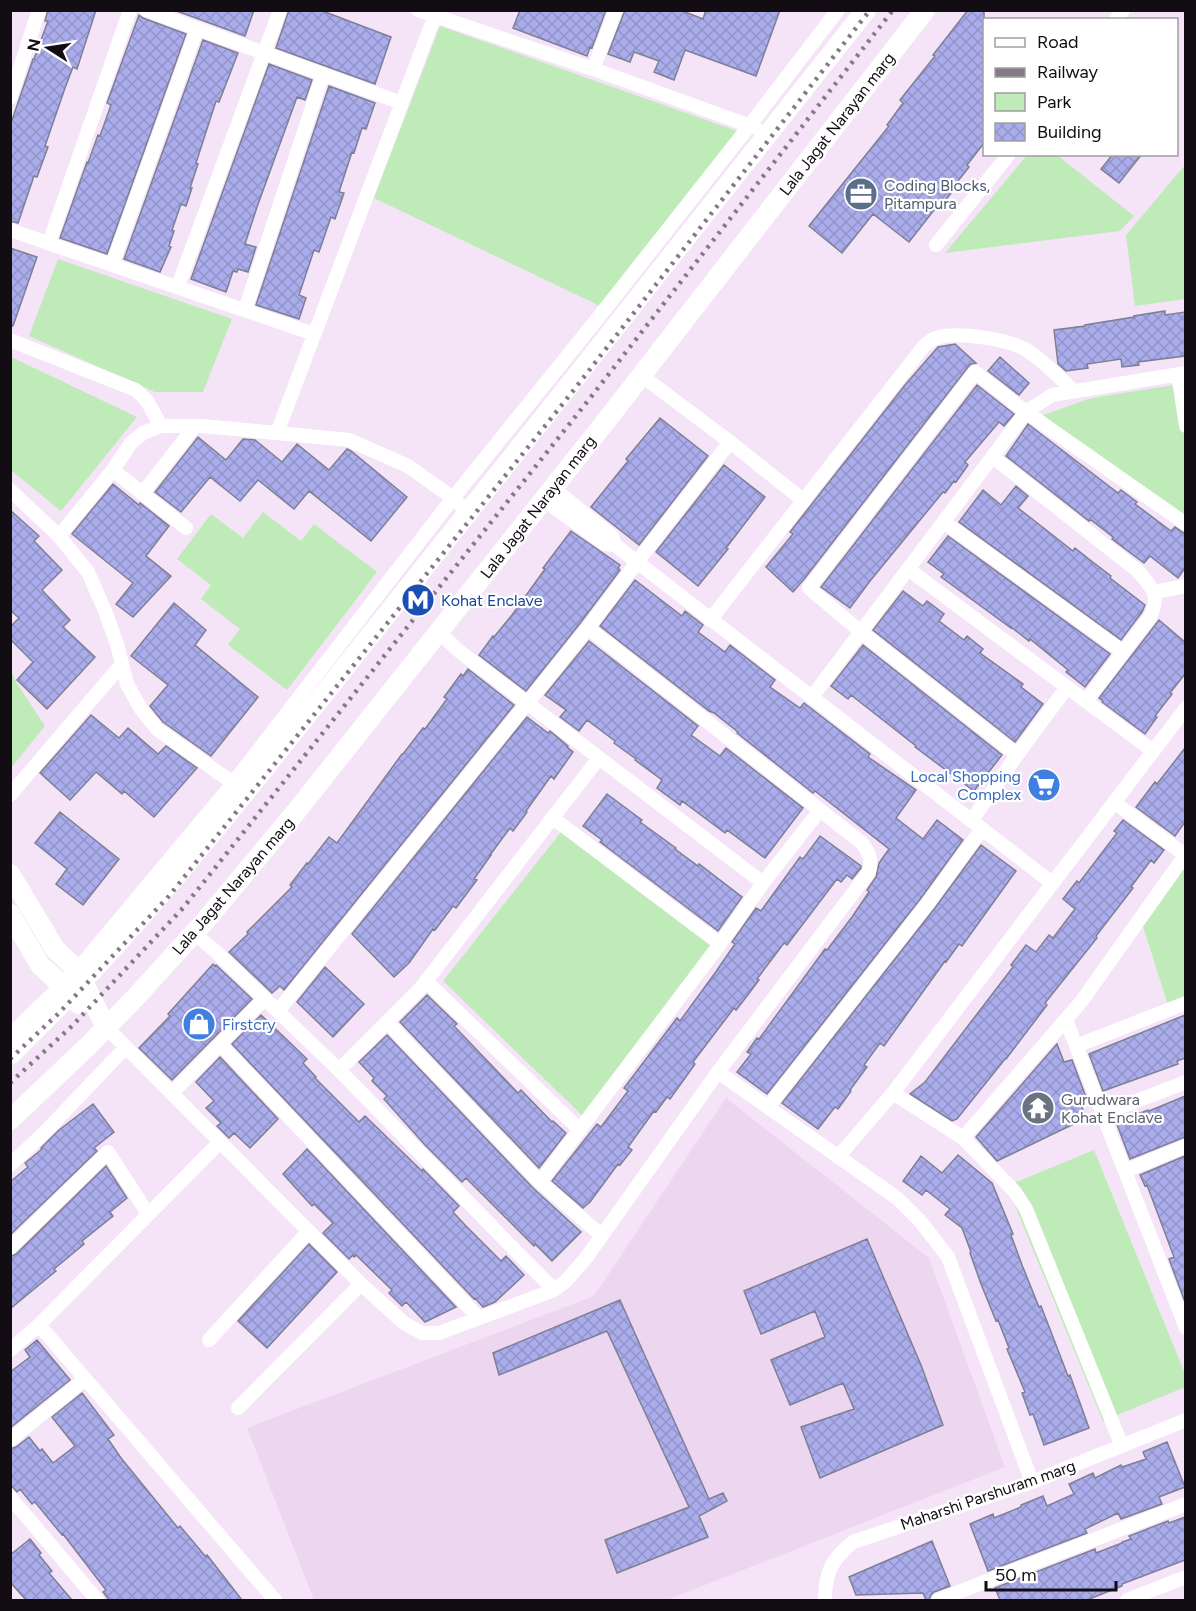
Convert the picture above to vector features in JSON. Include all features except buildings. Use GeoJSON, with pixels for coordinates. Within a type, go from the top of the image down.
{"type":"FeatureCollection","features":[{"type":"Feature","properties":{"kind":"main road"},"geometry":{"type":"LineString","coordinates":[[10,1055],[65,990],[174,880],[238,789],[468,513],[866,10]]}},
{"type":"Feature","properties":{"kind":"main road","name":"Lala Jagat Narayan marg"},"geometry":{"type":"LineString","coordinates":[[10,1120],[106,1027],[194,933],[295,813],[549,494],[925,10]]}},
{"type":"Feature","properties":{"kind":"main road"},"geometry":{"type":"LineString","coordinates":[[10,874],[55,950],[80,976],[106,1027]]}},
{"type":"Feature","properties":{"kind":"main road"},"geometry":{"type":"LineString","coordinates":[[10,915],[40,964],[106,1027]]}},
{"type":"Feature","properties":{"kind":"street"},"geometry":{"type":"LineString","coordinates":[[10,98],[39,10]]}},
{"type":"Feature","properties":{"kind":"street"},"geometry":{"type":"LineString","coordinates":[[49,243],[130,10]]}},
{"type":"Feature","properties":{"kind":"street"},"geometry":{"type":"LineString","coordinates":[[146,10],[402,103]]}},
{"type":"Feature","properties":{"kind":"street"},"geometry":{"type":"LineString","coordinates":[[178,286],[280,10]]}},
{"type":"Feature","properties":{"kind":"street"},"geometry":{"type":"LineString","coordinates":[[418,10],[436,14],[593,69],[769,133]]}},
{"type":"Feature","properties":{"kind":"street"},"geometry":{"type":"LineString","coordinates":[[593,69],[616,10]]}},
{"type":"Feature","properties":{"kind":"street"},"geometry":{"type":"LineString","coordinates":[[10,490],[59,536],[88,572],[105,610],[128,684],[141,709],[157,729],[238,789],[453,498],[750,125],[838,10]]}},
{"type":"Feature","properties":{"kind":"street"},"geometry":{"type":"LineString","coordinates":[[276,433],[436,14]]}},
{"type":"Feature","properties":{"kind":"street"},"geometry":{"type":"LineString","coordinates":[[112,265],[196,29]]}},
{"type":"Feature","properties":{"kind":"street"},"geometry":{"type":"LineString","coordinates":[[245,310],[323,75]]}},
{"type":"Feature","properties":{"kind":"street"},"geometry":{"type":"LineString","coordinates":[[936,245],[1007,156]]}},
{"type":"Feature","properties":{"kind":"street"},"geometry":{"type":"LineString","coordinates":[[10,230],[314,334]]}},
{"type":"Feature","properties":{"kind":"street"},"geometry":{"type":"LineString","coordinates":[[710,620],[924,346],[935,338],[954,335],[1012,343],[1028,351],[1074,391]]}},
{"type":"Feature","properties":{"kind":"street"},"geometry":{"type":"LineString","coordinates":[[10,340],[136,390],[147,401],[161,426]]}},
{"type":"Feature","properties":{"kind":"street"},"geometry":{"type":"LineString","coordinates":[[1017,755],[809,588],[975,372],[1026,412],[1185,524]]}},
{"type":"Feature","properties":{"kind":"street"},"geometry":{"type":"LineString","coordinates":[[812,697],[1026,412],[1052,395],[1182,374],[1185,426]]}},
{"type":"Feature","properties":{"kind":"street"},"geometry":{"type":"LineString","coordinates":[[642,375],[804,501]]}},
{"type":"Feature","properties":{"kind":"street"},"geometry":{"type":"LineString","coordinates":[[59,536],[113,470],[131,443],[143,433],[161,426],[195,426],[349,440],[408,466],[453,498],[468,513]]}},
{"type":"Feature","properties":{"kind":"street"},"geometry":{"type":"LineString","coordinates":[[142,494],[195,426]]}},
{"type":"Feature","properties":{"kind":"street"},"geometry":{"type":"LineString","coordinates":[[278,1011],[588,628],[730,442]]}},
{"type":"Feature","properties":{"kind":"street"},"geometry":{"type":"LineString","coordinates":[[993,457],[1138,571],[1154,592],[1156,605],[1150,617],[1086,701]]}},
{"type":"Feature","properties":{"kind":"street"},"geometry":{"type":"LineString","coordinates":[[113,470],[186,528]]}},
{"type":"Feature","properties":{"kind":"street"},"geometry":{"type":"LineString","coordinates":[[549,494],[612,536],[615,545],[710,620],[1052,883]]}},
{"type":"Feature","properties":{"kind":"street"},"geometry":{"type":"LineString","coordinates":[[944,522],[1123,652]]}},
{"type":"Feature","properties":{"kind":"street"},"geometry":{"type":"LineString","coordinates":[[908,569],[1153,751]]}},
{"type":"Feature","properties":{"kind":"street"},"geometry":{"type":"LineString","coordinates":[[1154,592],[1185,586]]}},
{"type":"Feature","properties":{"kind":"street"},"geometry":{"type":"LineString","coordinates":[[106,1027],[361,1284],[404,1323],[422,1334],[440,1334],[554,1290],[566,1281],[586,1258],[718,1072],[869,872],[871,856],[862,843],[588,628]]}},
{"type":"Feature","properties":{"kind":"street"},"geometry":{"type":"LineString","coordinates":[[439,632],[459,651],[763,884]]}},
{"type":"Feature","properties":{"kind":"street"},"geometry":{"type":"LineString","coordinates":[[10,795],[122,664]]}},
{"type":"Feature","properties":{"kind":"street"},"geometry":{"type":"LineString","coordinates":[[768,1107],[928,903],[1017,755],[1067,687]]}},
{"type":"Feature","properties":{"kind":"street"},"geometry":{"type":"LineString","coordinates":[[838,1157],[893,1093],[1185,708]]}},
{"type":"Feature","properties":{"kind":"street"},"geometry":{"type":"LineString","coordinates":[[339,1070],[426,981],[599,758]]}},
{"type":"Feature","properties":{"kind":"street"},"geometry":{"type":"LineString","coordinates":[[963,1138],[1081,1002],[1185,854],[1114,802]]}},
{"type":"Feature","properties":{"kind":"street"},"geometry":{"type":"LineString","coordinates":[[540,1182],[820,810]]}},
{"type":"Feature","properties":{"kind":"street"},"geometry":{"type":"LineString","coordinates":[[553,818],[720,944]]}},
{"type":"Feature","properties":{"kind":"street"},"geometry":{"type":"LineString","coordinates":[[194,933],[339,1070],[554,1290]]}},
{"type":"Feature","properties":{"kind":"street"},"geometry":{"type":"LineString","coordinates":[[426,981],[580,1130]]}},
{"type":"Feature","properties":{"kind":"street"},"geometry":{"type":"LineString","coordinates":[[10,1035],[65,990]]}},
{"type":"Feature","properties":{"kind":"street"},"geometry":{"type":"LineString","coordinates":[[172,1093],[264,999]]}},
{"type":"Feature","properties":{"kind":"street"},"geometry":{"type":"LineString","coordinates":[[1076,1046],[1185,1003]]}},
{"type":"Feature","properties":{"kind":"street"},"geometry":{"type":"LineString","coordinates":[[1066,1020],[1185,1328]]}},
{"type":"Feature","properties":{"kind":"street"},"geometry":{"type":"LineString","coordinates":[[387,1022],[540,1182],[602,1236]]}},
{"type":"Feature","properties":{"kind":"street"},"geometry":{"type":"LineString","coordinates":[[220,1044],[479,1318]]}},
{"type":"Feature","properties":{"kind":"street"},"geometry":{"type":"LineString","coordinates":[[10,1165],[46,1131],[126,1047]]}},
{"type":"Feature","properties":{"kind":"street"},"geometry":{"type":"LineString","coordinates":[[718,1072],[897,1198],[921,1222],[948,1257],[1032,1482]]}},
{"type":"Feature","properties":{"kind":"street"},"geometry":{"type":"LineString","coordinates":[[1103,1114],[1185,1082]]}},
{"type":"Feature","properties":{"kind":"street"},"geometry":{"type":"LineString","coordinates":[[893,1093],[963,1138],[1015,1192],[1026,1209],[1122,1446]]}},
{"type":"Feature","properties":{"kind":"street"},"geometry":{"type":"LineString","coordinates":[[10,1350],[39,1324],[220,1142]]}},
{"type":"Feature","properties":{"kind":"street"},"geometry":{"type":"LineString","coordinates":[[1125,1171],[1185,1146]]}},
{"type":"Feature","properties":{"kind":"street"},"geometry":{"type":"LineString","coordinates":[[10,1248],[108,1152],[148,1214]]}},
{"type":"Feature","properties":{"kind":"street"},"geometry":{"type":"LineString","coordinates":[[208,1340],[308,1232]]}},
{"type":"Feature","properties":{"kind":"street"},"geometry":{"type":"LineString","coordinates":[[238,1408],[361,1284]]}},
{"type":"Feature","properties":{"kind":"street"},"geometry":{"type":"LineString","coordinates":[[39,1324],[268,1598]]}},
{"type":"Feature","properties":{"kind":"street"},"geometry":{"type":"LineString","coordinates":[[10,1440],[85,1379]]}},
{"type":"Feature","properties":{"kind":"street","name":"Maharshi Parshuram marg"},"geometry":{"type":"LineString","coordinates":[[825,1600],[825,1586],[832,1563],[841,1551],[853,1542],[1032,1482],[1185,1420]]}},
{"type":"Feature","properties":{"kind":"street"},"geometry":{"type":"LineString","coordinates":[[10,1497],[97,1600]]}},
{"type":"Feature","properties":{"kind":"street"},"geometry":{"type":"LineString","coordinates":[[938,1600],[1185,1504]]}},
{"type":"Feature","properties":{"kind":"street"},"geometry":{"type":"LineString","coordinates":[[1127,1600],[1185,1577]]}},
{"type":"Feature","properties":{"kind":"shaded area"},"geometry":{"type":"Polygon","coordinates":[[[726,1098],[929,1258],[1005,1467],[667,1600],[314,1600],[247,1428],[594,1296],[726,1098]]]}},
{"type":"Feature","properties":{"kind":"green space"},"geometry":{"type":"Polygon","coordinates":[[[440,26],[737,131],[600,306],[374,198],[440,26]]]}},
{"type":"Feature","properties":{"kind":"green space"},"geometry":{"type":"Polygon","coordinates":[[[1026,156],[1058,156],[1134,216],[1120,231],[945,253],[1026,156]]]}},
{"type":"Feature","properties":{"kind":"green space"},"geometry":{"type":"Polygon","coordinates":[[[1185,165],[1185,299],[1135,306],[1126,235],[1185,165]]]}},
{"type":"Feature","properties":{"kind":"green space"},"geometry":{"type":"Polygon","coordinates":[[[58,259],[232,319],[203,392],[155,392],[29,336],[58,259]]]}},
{"type":"Feature","properties":{"kind":"green space"},"geometry":{"type":"Polygon","coordinates":[[[11,357],[137,417],[61,511],[11,470],[11,357]]]}},
{"type":"Feature","properties":{"kind":"green space"},"geometry":{"type":"Polygon","coordinates":[[[1180,384],[1186,424],[1185,524],[1043,415],[1092,398],[1180,384]]]}},
{"type":"Feature","properties":{"kind":"green space"},"geometry":{"type":"Polygon","coordinates":[[[263,512],[301,541],[314,524],[377,572],[287,690],[228,645],[240,629],[201,599],[211,585],[177,559],[211,514],[243,538],[263,512]]]}},
{"type":"Feature","properties":{"kind":"green space"},"geometry":{"type":"Polygon","coordinates":[[[10,668],[16,682],[45,726],[11,768],[10,668]]]}},
{"type":"Feature","properties":{"kind":"green space"},"geometry":{"type":"Polygon","coordinates":[[[569,822],[723,940],[587,1120],[443,981],[569,822]]]}},
{"type":"Feature","properties":{"kind":"green space"},"geometry":{"type":"Polygon","coordinates":[[[1185,863],[1185,1002],[1169,1008],[1141,920],[1185,863]]]}},
{"type":"Feature","properties":{"kind":"green space"},"geometry":{"type":"Polygon","coordinates":[[[1094,1150],[1185,1374],[1185,1387],[1103,1421],[1007,1186],[1094,1150]]]}},
{"type":"Feature","properties":{"kind":"railway"},"geometry":{"type":"LineString","coordinates":[[10,1059],[59,1013],[169,896],[573,391],[870,10]]}},
{"type":"Feature","properties":{"kind":"railway"},"geometry":{"type":"LineString","coordinates":[[10,1083],[72,1026],[183,908],[587,402],[893,10]]}},
{"type":"Feature","properties":{"kind":"place","name":"Coding Blocks, Pitampura"},"geometry":{"type":"Point","coordinates":[861,194]}},
{"type":"Feature","properties":{"kind":"place","name":"Kohat Enclave"},"geometry":{"type":"Point","coordinates":[418,600]}},
{"type":"Feature","properties":{"kind":"place","name":"Local Shopping Complex"},"geometry":{"type":"Point","coordinates":[1044,785]}},
{"type":"Feature","properties":{"kind":"place","name":"Firstcry"},"geometry":{"type":"Point","coordinates":[199,1024]}},
{"type":"Feature","properties":{"kind":"place","name":"Gurudwara Kohat Enclave"},"geometry":{"type":"Point","coordinates":[1038,1108]}}]}
